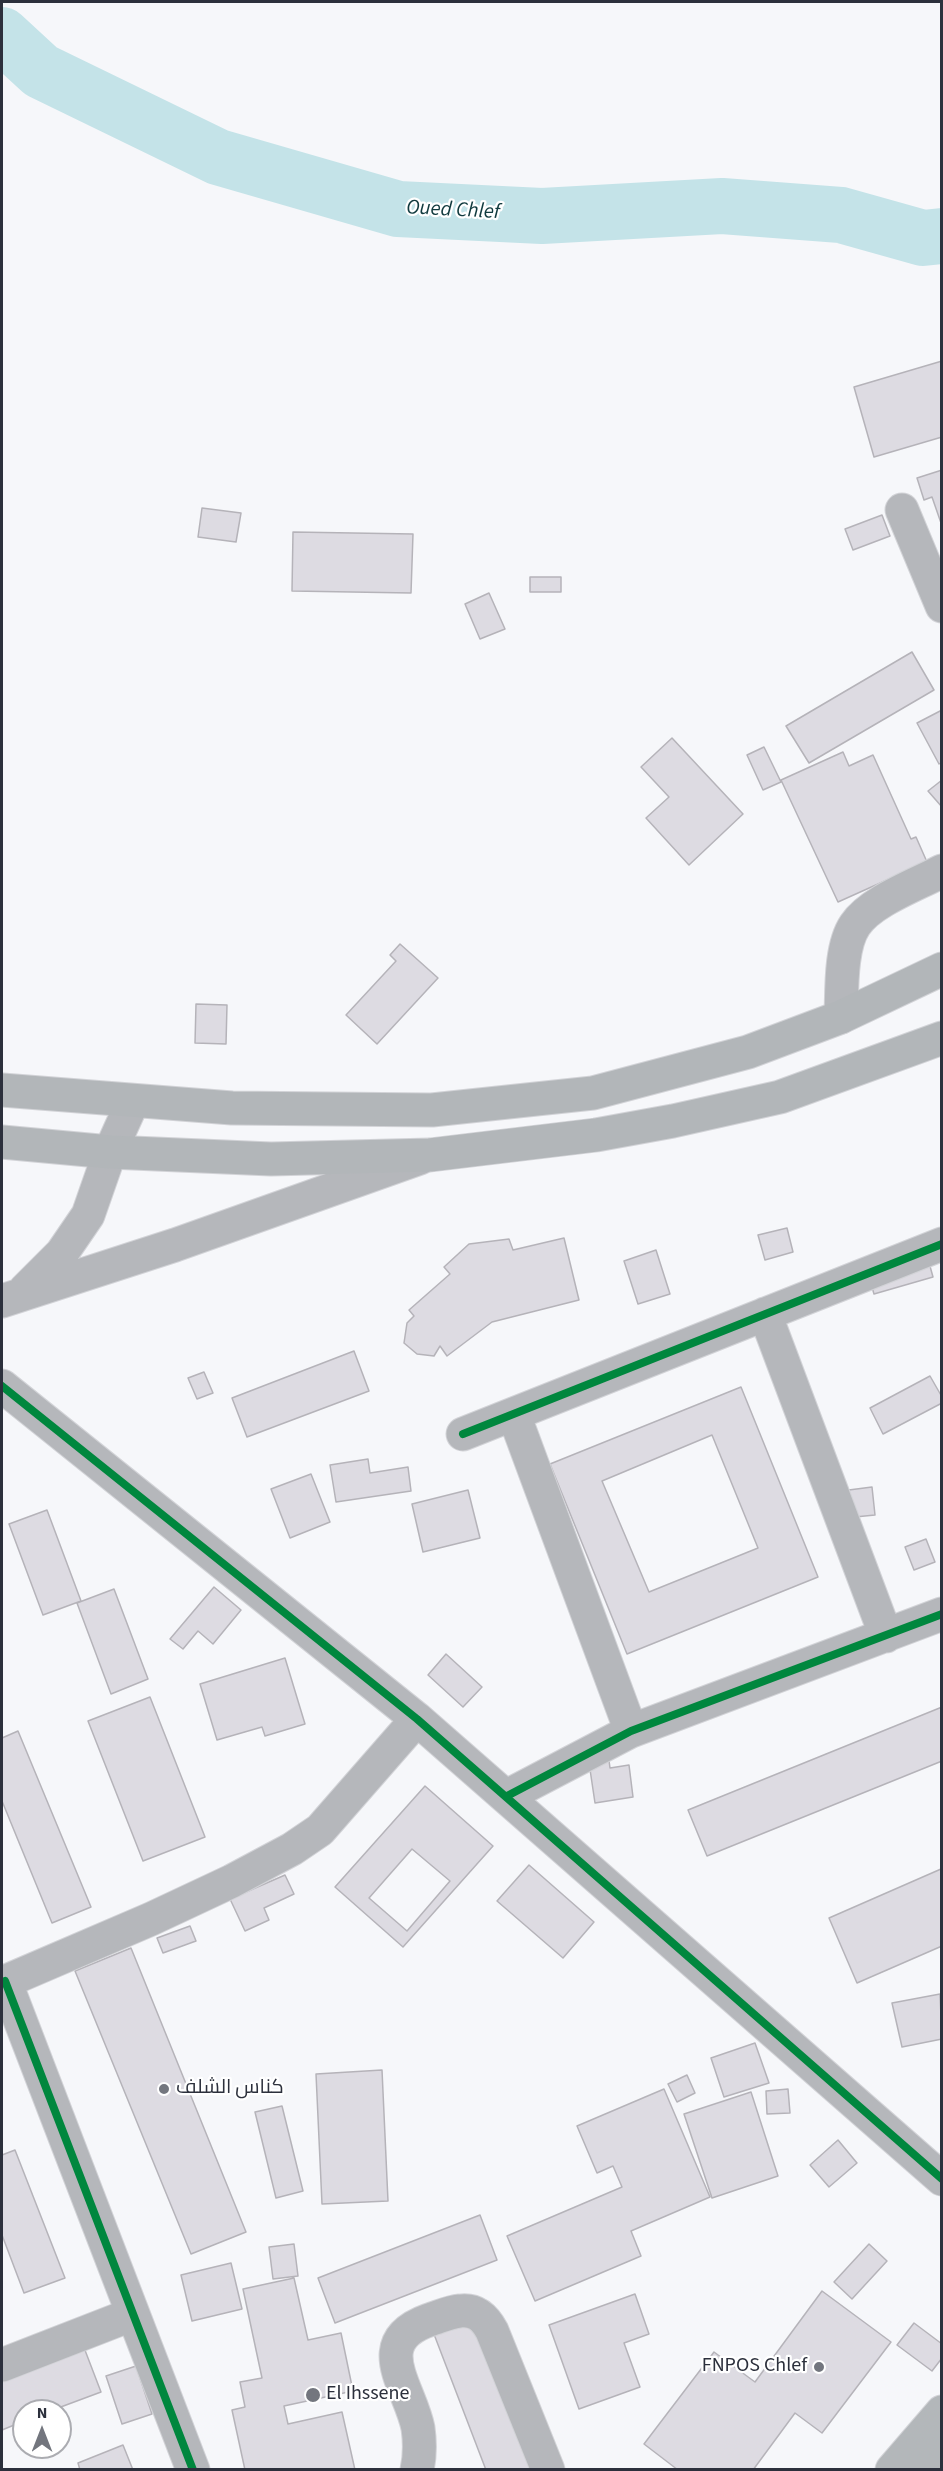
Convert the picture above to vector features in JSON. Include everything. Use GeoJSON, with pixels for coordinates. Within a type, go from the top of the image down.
{"type":"FeatureCollection","features":[{"type":"Feature","properties":{"kind":"highway"},"geometry":{"type":"LineString","coordinates":[[2,1090],[232,1108],[432,1110],[593,1093],[748,1052],[841,1017],[942,969]]}},
{"type":"Feature","properties":{"kind":"highway"},"geometry":{"type":"LineString","coordinates":[[2,1142],[110,1152],[271,1159],[430,1155],[596,1135],[673,1121],[780,1097],[942,1038]]}},
{"type":"Feature","properties":{"kind":"main road"},"geometry":{"type":"LineString","coordinates":[[892,2469],[942,2412]]}},
{"type":"Feature","properties":{"kind":"main road"},"geometry":{"type":"LineString","coordinates":[[927,2469],[942,2453]]}},
{"type":"Feature","properties":{"kind":"street"},"geometry":{"type":"LineString","coordinates":[[902,510],[942,606]]}},
{"type":"Feature","properties":{"kind":"street"},"geometry":{"type":"LineString","coordinates":[[841,1017],[844,968],[849,938],[855,925],[869,909],[942,871]]}},
{"type":"Feature","properties":{"kind":"street"},"geometry":{"type":"LineString","coordinates":[[12,1297],[62,1253],[78,1232],[88,1215],[110,1152],[133,1101]]}},
{"type":"Feature","properties":{"kind":"street"},"geometry":{"type":"LineString","coordinates":[[12,1297],[175,1245],[430,1155]]}},
{"type":"Feature","properties":{"kind":"street"},"geometry":{"type":"LineString","coordinates":[[463,1434],[942,1244]]}},
{"type":"Feature","properties":{"kind":"street"},"geometry":{"type":"LineString","coordinates":[[765,1314],[886,1636]]}},
{"type":"Feature","properties":{"kind":"street"},"geometry":{"type":"LineString","coordinates":[[2,1386],[417,1719],[942,2179]]}},
{"type":"Feature","properties":{"kind":"street"},"geometry":{"type":"LineString","coordinates":[[514,1415],[632,1731]]}},
{"type":"Feature","properties":{"kind":"street"},"geometry":{"type":"LineString","coordinates":[[507,1796],[632,1731],[942,1614]]}},
{"type":"Feature","properties":{"kind":"street"},"geometry":{"type":"LineString","coordinates":[[193,2469],[3,1982],[161,1915],[292,1849],[320,1830],[417,1719]]}},
{"type":"Feature","properties":{"kind":"street"},"geometry":{"type":"LineString","coordinates":[[417,2469],[420,2456],[418,2428],[396,2367],[398,2342],[405,2332],[416,2325],[461,2310],[474,2312],[485,2319],[492,2331],[548,2469]]}},
{"type":"Feature","properties":{"kind":"street"},"geometry":{"type":"LineString","coordinates":[[2,2365],[133,2314]]}},
{"type":"Feature","properties":{"kind":"building"},"geometry":{"type":"Polygon","coordinates":[[[942,361],[942,437],[874,457],[854,387],[942,361]]]}},
{"type":"Feature","properties":{"kind":"building"},"geometry":{"type":"Polygon","coordinates":[[[942,470],[941,523],[932,497],[924,500],[917,478],[942,470]]]}},
{"type":"Feature","properties":{"kind":"building"},"geometry":{"type":"Polygon","coordinates":[[[202,508],[241,513],[236,542],[198,537],[202,508]]]}},
{"type":"Feature","properties":{"kind":"building"},"geometry":{"type":"Polygon","coordinates":[[[882,515],[890,536],[853,550],[845,529],[882,515]]]}},
{"type":"Feature","properties":{"kind":"building"},"geometry":{"type":"Polygon","coordinates":[[[293,532],[413,534],[411,593],[292,591],[293,532]]]}},
{"type":"Feature","properties":{"kind":"building"},"geometry":{"type":"Polygon","coordinates":[[[530,577],[561,577],[561,592],[530,592],[530,577]]]}},
{"type":"Feature","properties":{"kind":"building"},"geometry":{"type":"Polygon","coordinates":[[[489,593],[505,629],[480,639],[465,604],[489,593]]]}},
{"type":"Feature","properties":{"kind":"building"},"geometry":{"type":"Polygon","coordinates":[[[912,652],[934,690],[809,763],[786,726],[912,652]]]}},
{"type":"Feature","properties":{"kind":"building"},"geometry":{"type":"Polygon","coordinates":[[[942,710],[942,762],[939,764],[917,723],[942,710]]]}},
{"type":"Feature","properties":{"kind":"building"},"geometry":{"type":"Polygon","coordinates":[[[672,738],[743,814],[689,865],[646,818],[669,797],[641,767],[672,738]]]}},
{"type":"Feature","properties":{"kind":"building"},"geometry":{"type":"Polygon","coordinates":[[[764,747],[781,782],[763,790],[747,755],[764,747]]]}},
{"type":"Feature","properties":{"kind":"building"},"geometry":{"type":"Polygon","coordinates":[[[843,752],[849,766],[873,755],[911,839],[916,837],[927,862],[838,902],[781,780],[843,752]]]}},
{"type":"Feature","properties":{"kind":"building"},"geometry":{"type":"Polygon","coordinates":[[[942,780],[942,807],[928,791],[942,780]]]}},
{"type":"Feature","properties":{"kind":"building"},"geometry":{"type":"Polygon","coordinates":[[[400,944],[438,978],[377,1044],[346,1015],[396,961],[390,955],[400,944]]]}},
{"type":"Feature","properties":{"kind":"building"},"geometry":{"type":"Polygon","coordinates":[[[196,1004],[227,1005],[226,1044],[195,1043],[196,1004]]]}},
{"type":"Feature","properties":{"kind":"building"},"geometry":{"type":"Polygon","coordinates":[[[787,1228],[793,1252],[765,1260],[758,1235],[787,1228]]]}},
{"type":"Feature","properties":{"kind":"building"},"geometry":{"type":"Polygon","coordinates":[[[564,1238],[579,1300],[492,1322],[447,1356],[440,1346],[434,1356],[417,1354],[404,1343],[407,1323],[414,1316],[409,1310],[450,1274],[444,1267],[469,1244],[509,1239],[513,1250],[564,1238]]]}},
{"type":"Feature","properties":{"kind":"building"},"geometry":{"type":"Polygon","coordinates":[[[656,1250],[670,1294],[638,1304],[624,1261],[656,1250]]]}},
{"type":"Feature","properties":{"kind":"building"},"geometry":{"type":"Polygon","coordinates":[[[928,1259],[933,1277],[874,1294],[869,1277],[928,1259]]]}},
{"type":"Feature","properties":{"kind":"building"},"geometry":{"type":"Polygon","coordinates":[[[354,1351],[369,1391],[247,1437],[232,1398],[354,1351]]]}},
{"type":"Feature","properties":{"kind":"building"},"geometry":{"type":"Polygon","coordinates":[[[204,1372],[213,1393],[197,1399],[188,1378],[204,1372]]]}},
{"type":"Feature","properties":{"kind":"building"},"geometry":{"type":"Polygon","coordinates":[[[930,1376],[942,1397],[942,1403],[883,1434],[870,1408],[930,1376]]]}},
{"type":"Feature","properties":{"kind":"building"},"geometry":{"type":"Polygon","coordinates":[[[741,1387],[818,1577],[627,1654],[550,1464],[741,1387]],[[712,1435],[602,1481],[649,1592],[758,1548],[712,1435]]]}},
{"type":"Feature","properties":{"kind":"building"},"geometry":{"type":"Polygon","coordinates":[[[368,1459],[370,1473],[408,1467],[411,1491],[336,1502],[330,1465],[368,1459]]]}},
{"type":"Feature","properties":{"kind":"building"},"geometry":{"type":"Polygon","coordinates":[[[311,1474],[330,1522],[290,1538],[271,1489],[311,1474]]]}},
{"type":"Feature","properties":{"kind":"building"},"geometry":{"type":"Polygon","coordinates":[[[872,1487],[875,1515],[845,1518],[841,1491],[872,1487]]]}},
{"type":"Feature","properties":{"kind":"building"},"geometry":{"type":"Polygon","coordinates":[[[468,1490],[480,1538],[423,1552],[412,1504],[468,1490]]]}},
{"type":"Feature","properties":{"kind":"building"},"geometry":{"type":"Polygon","coordinates":[[[47,1510],[81,1601],[43,1615],[9,1524],[47,1510]]]}},
{"type":"Feature","properties":{"kind":"building"},"geometry":{"type":"Polygon","coordinates":[[[926,1539],[935,1562],[914,1570],[905,1547],[926,1539]]]}},
{"type":"Feature","properties":{"kind":"building"},"geometry":{"type":"Polygon","coordinates":[[[214,1587],[241,1610],[213,1644],[198,1631],[183,1649],[170,1639],[214,1587]]]}},
{"type":"Feature","properties":{"kind":"building"},"geometry":{"type":"Polygon","coordinates":[[[114,1589],[148,1679],[111,1694],[77,1603],[114,1589]]]}},
{"type":"Feature","properties":{"kind":"building"},"geometry":{"type":"Polygon","coordinates":[[[446,1654],[482,1687],[463,1707],[428,1675],[446,1654]]]}},
{"type":"Feature","properties":{"kind":"building"},"geometry":{"type":"Polygon","coordinates":[[[285,1658],[305,1724],[265,1736],[262,1727],[217,1740],[200,1684],[285,1658]]]}},
{"type":"Feature","properties":{"kind":"building"},"geometry":{"type":"Polygon","coordinates":[[[150,1697],[205,1837],[143,1861],[88,1721],[150,1697]]]}},
{"type":"Feature","properties":{"kind":"building"},"geometry":{"type":"Polygon","coordinates":[[[942,1707],[942,1761],[707,1856],[688,1810],[942,1707]]]}},
{"type":"Feature","properties":{"kind":"building"},"geometry":{"type":"Polygon","coordinates":[[[18,1731],[91,1907],[52,1923],[2,1801],[2,1738],[18,1731]]]}},
{"type":"Feature","properties":{"kind":"building"},"geometry":{"type":"Polygon","coordinates":[[[608,1753],[610,1768],[629,1765],[633,1797],[595,1803],[588,1756],[608,1753]]]}},
{"type":"Feature","properties":{"kind":"building"},"geometry":{"type":"Polygon","coordinates":[[[425,1786],[493,1846],[403,1947],[335,1887],[425,1786]]]}},
{"type":"Feature","properties":{"kind":"building"},"geometry":{"type":"Polygon","coordinates":[[[412,1849],[450,1881],[407,1931],[369,1898],[412,1849]]]}},
{"type":"Feature","properties":{"kind":"building"},"geometry":{"type":"Polygon","coordinates":[[[529,1865],[594,1922],[563,1958],[497,1901],[529,1865]]]}},
{"type":"Feature","properties":{"kind":"building"},"geometry":{"type":"Polygon","coordinates":[[[941,1869],[942,1946],[857,1983],[829,1918],[941,1869]]]}},
{"type":"Feature","properties":{"kind":"building"},"geometry":{"type":"Polygon","coordinates":[[[285,1875],[294,1894],[264,1908],[269,1920],[245,1931],[230,1899],[285,1875]]]}},
{"type":"Feature","properties":{"kind":"building"},"geometry":{"type":"Polygon","coordinates":[[[190,1926],[196,1941],[163,1953],[157,1938],[190,1926]]]}},
{"type":"Feature","properties":{"kind":"building"},"geometry":{"type":"Polygon","coordinates":[[[131,1948],[246,2232],[191,2254],[75,1971],[131,1948]]]}},
{"type":"Feature","properties":{"kind":"building"},"geometry":{"type":"Polygon","coordinates":[[[940,1994],[942,2039],[902,2047],[892,2003],[940,1994]]]}},
{"type":"Feature","properties":{"kind":"building"},"geometry":{"type":"Polygon","coordinates":[[[755,2043],[769,2083],[724,2097],[711,2058],[755,2043]]]}},
{"type":"Feature","properties":{"kind":"building"},"geometry":{"type":"Polygon","coordinates":[[[382,2070],[388,2201],[322,2204],[316,2074],[382,2070]]]}},
{"type":"Feature","properties":{"kind":"building"},"geometry":{"type":"Polygon","coordinates":[[[687,2075],[695,2093],[677,2102],[668,2084],[687,2075]]]}},
{"type":"Feature","properties":{"kind":"building"},"geometry":{"type":"Polygon","coordinates":[[[664,2089],[710,2197],[631,2231],[641,2256],[535,2301],[507,2236],[622,2187],[613,2166],[597,2173],[577,2126],[664,2089]]]}},
{"type":"Feature","properties":{"kind":"building"},"geometry":{"type":"Polygon","coordinates":[[[788,2089],[790,2113],[767,2114],[766,2091],[788,2089]]]}},
{"type":"Feature","properties":{"kind":"building"},"geometry":{"type":"Polygon","coordinates":[[[751,2092],[778,2176],[712,2198],[684,2114],[751,2092]]]}},
{"type":"Feature","properties":{"kind":"building"},"geometry":{"type":"Polygon","coordinates":[[[282,2106],[303,2191],[276,2198],[255,2112],[282,2106]]]}},
{"type":"Feature","properties":{"kind":"building"},"geometry":{"type":"Polygon","coordinates":[[[838,2140],[857,2163],[829,2187],[810,2165],[838,2140]]]}},
{"type":"Feature","properties":{"kind":"building"},"geometry":{"type":"Polygon","coordinates":[[[15,2150],[65,2278],[24,2293],[2,2235],[2,2155],[15,2150]]]}},
{"type":"Feature","properties":{"kind":"building"},"geometry":{"type":"Polygon","coordinates":[[[480,2215],[497,2260],[335,2323],[318,2278],[480,2215]]]}},
{"type":"Feature","properties":{"kind":"building"},"geometry":{"type":"Polygon","coordinates":[[[294,2244],[298,2276],[273,2279],[269,2247],[294,2244]]]}},
{"type":"Feature","properties":{"kind":"building"},"geometry":{"type":"Polygon","coordinates":[[[869,2244],[887,2261],[852,2299],[834,2282],[869,2244]]]}},
{"type":"Feature","properties":{"kind":"building"},"geometry":{"type":"Polygon","coordinates":[[[231,2263],[242,2309],[192,2321],[181,2275],[231,2263]]]}},
{"type":"Feature","properties":{"kind":"building"},"geometry":{"type":"Polygon","coordinates":[[[294,2278],[308,2340],[341,2333],[353,2391],[284,2406],[288,2424],[342,2412],[355,2470],[245,2470],[232,2410],[245,2407],[240,2382],[262,2378],[243,2289],[294,2278]]]}},
{"type":"Feature","properties":{"kind":"building","name":"FNPOS Chlef"},"geometry":{"type":"Polygon","coordinates":[[[822,2291],[891,2342],[822,2433],[795,2413],[753,2470],[678,2470],[644,2444],[714,2352],[755,2382],[822,2291]]]}},
{"type":"Feature","properties":{"kind":"building"},"geometry":{"type":"Polygon","coordinates":[[[635,2294],[649,2334],[624,2343],[640,2387],[579,2409],[549,2325],[635,2294]]]}},
{"type":"Feature","properties":{"kind":"building"},"geometry":{"type":"Polygon","coordinates":[[[473,2313],[533,2470],[486,2470],[432,2329],[473,2313]]]}},
{"type":"Feature","properties":{"kind":"building"},"geometry":{"type":"Polygon","coordinates":[[[914,2323],[942,2344],[942,2358],[932,2371],[897,2345],[914,2323]]]}},
{"type":"Feature","properties":{"kind":"building"},"geometry":{"type":"Polygon","coordinates":[[[83,2345],[101,2392],[72,2403],[72,2399],[12,2399],[12,2426],[2,2430],[2,2376],[83,2345]]]}},
{"type":"Feature","properties":{"kind":"building"},"geometry":{"type":"Polygon","coordinates":[[[136,2366],[152,2414],[122,2424],[106,2376],[136,2366]]]}},
{"type":"Feature","properties":{"kind":"building"},"geometry":{"type":"Polygon","coordinates":[[[123,2445],[133,2470],[80,2470],[78,2463],[123,2445]]]}},
{"type":"Feature","properties":{"kind":"waterway","name":"Oued Chlef"},"geometry":{"type":"LineString","coordinates":[[2,35],[41,71],[218,157],[398,209],[542,216],[722,206],[841,215],[923,238],[942,236]]}},
{"type":"Feature","properties":{"kind":"cycle path"},"geometry":{"type":"LineString","coordinates":[[463,1434],[942,1244]]}},
{"type":"Feature","properties":{"kind":"cycle path"},"geometry":{"type":"LineString","coordinates":[[2,1386],[417,1719],[942,2179]]}},
{"type":"Feature","properties":{"kind":"cycle path"},"geometry":{"type":"LineString","coordinates":[[507,1796],[631,1731],[942,1614]]}},
{"type":"Feature","properties":{"kind":"cycle path"},"geometry":{"type":"LineString","coordinates":[[5,1981],[193,2470]]}},
{"type":"Feature","properties":{"kind":"place","name":"كناس الشلف"},"geometry":{"type":"Point","coordinates":[164,2089]}},
{"type":"Feature","properties":{"kind":"place","name":"FNPOS Chlef"},"geometry":{"type":"Point","coordinates":[819,2367]}},
{"type":"Feature","properties":{"kind":"place","name":"El Ihssene"},"geometry":{"type":"Point","coordinates":[313,2395]}}]}
